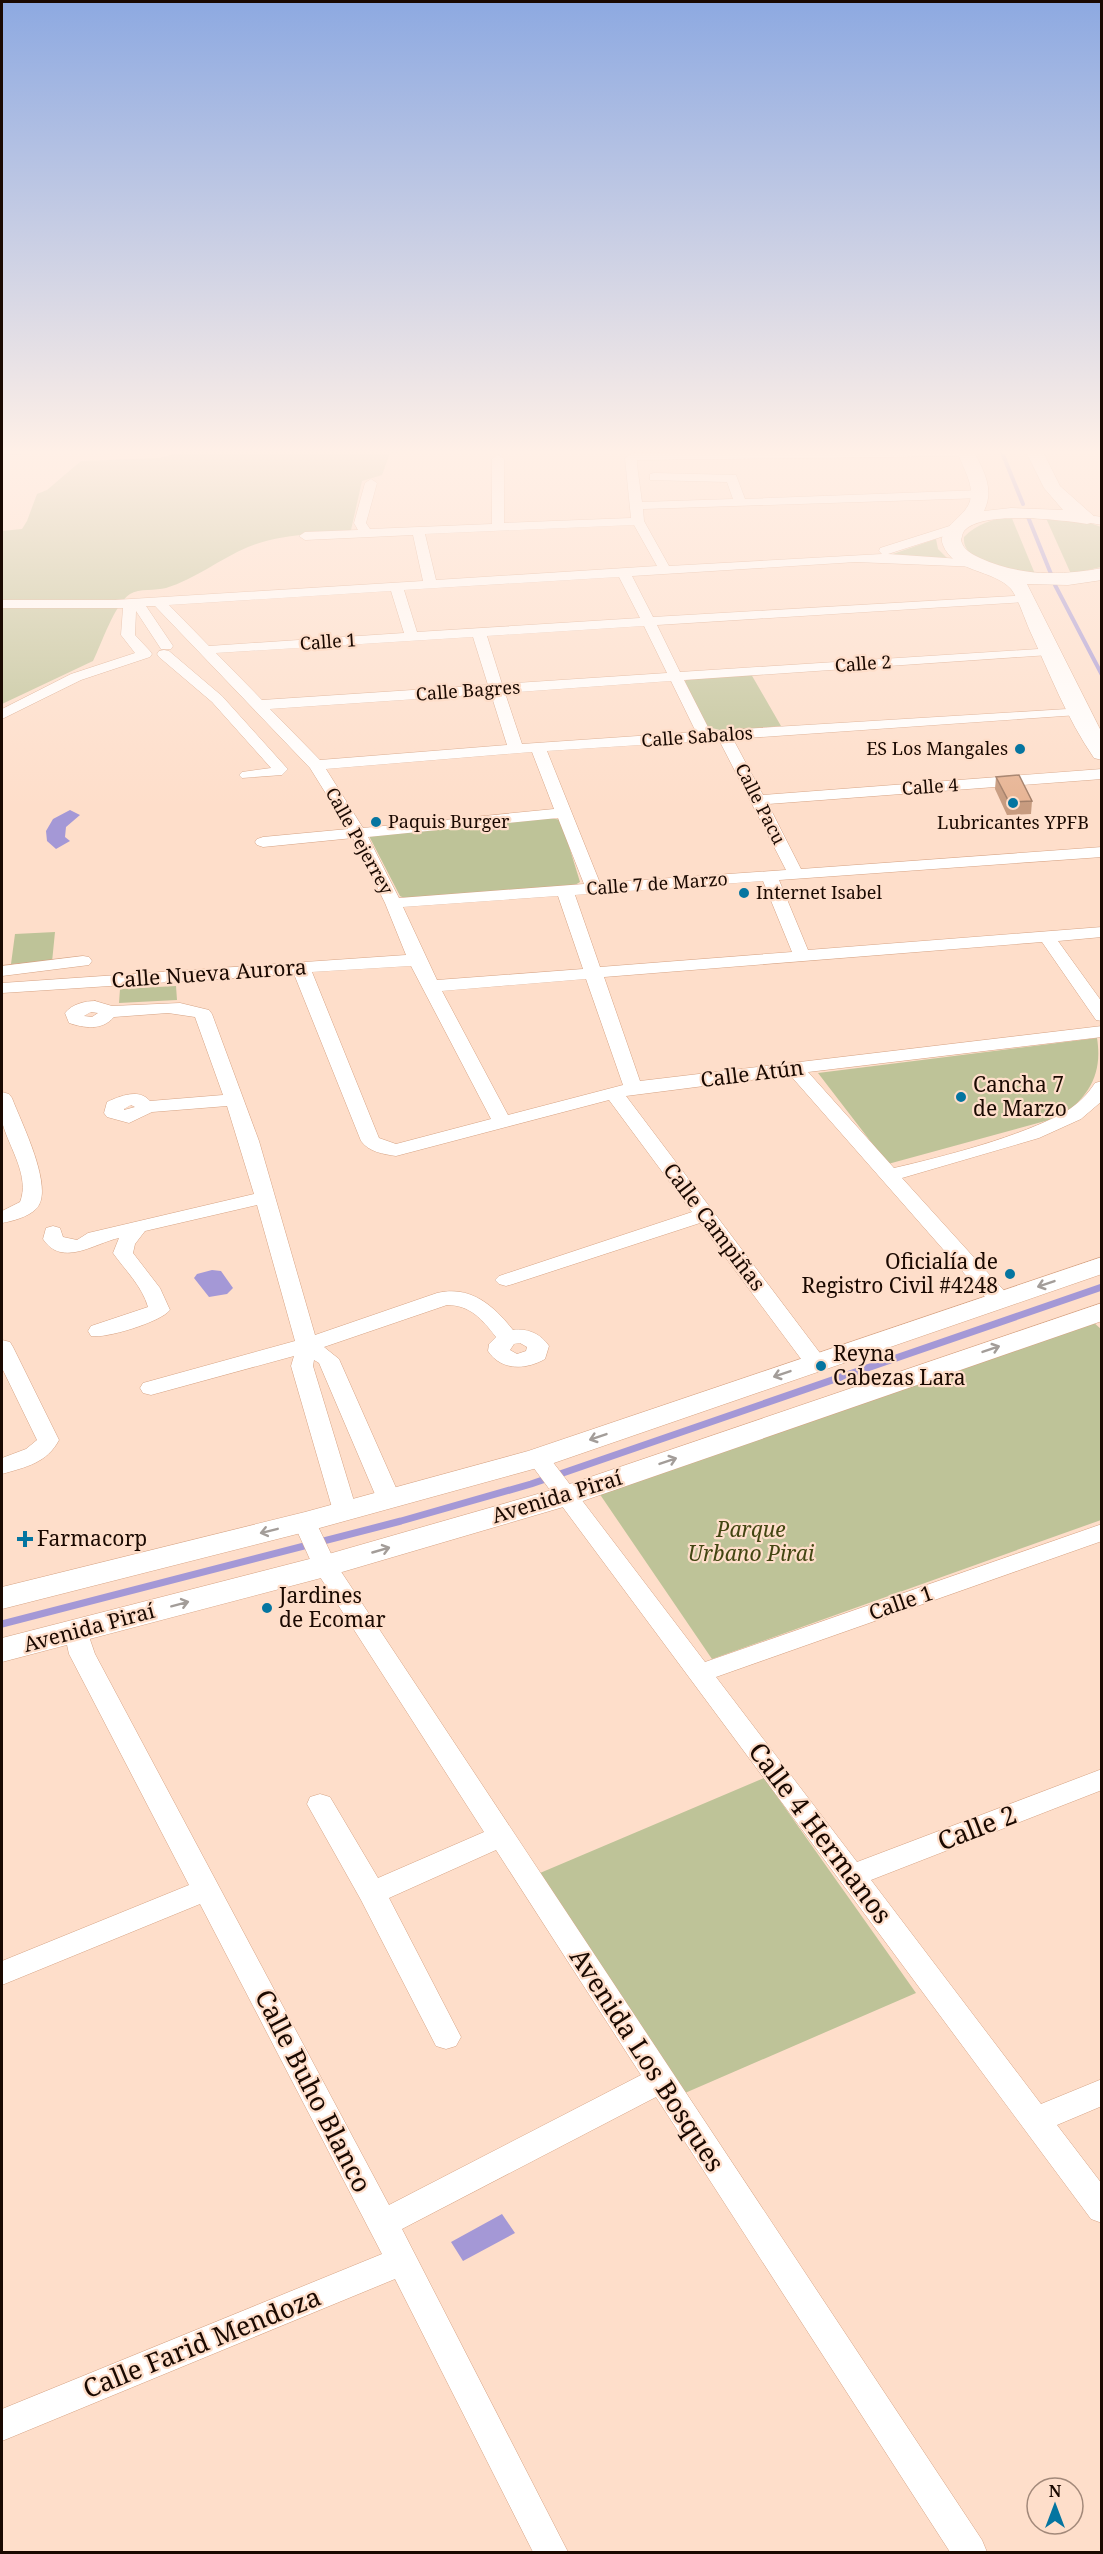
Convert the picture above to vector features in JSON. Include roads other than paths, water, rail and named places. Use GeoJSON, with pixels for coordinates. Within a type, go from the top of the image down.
{"type":"FeatureCollection","features":[{"type":"Feature","properties":{"kind":"highway"},"geometry":{"type":"LineString","coordinates":[[990,569],[1030,577],[1074,578],[1101,574]]}},
{"type":"Feature","properties":{"kind":"highway"},"geometry":{"type":"LineString","coordinates":[[995,571],[1018,586],[1025,598],[1078,711],[1101,753]]}},
{"type":"Feature","properties":{"kind":"main road","name":"Avenida Piraí"},"geometry":{"type":"LineString","coordinates":[[2,1650],[323,1561],[552,1476],[815,1362],[1101,1265]]}},
{"type":"Feature","properties":{"kind":"main road","name":"Avenida Piraí"},"geometry":{"type":"LineString","coordinates":[[2,1598],[307,1526],[345,1511],[389,1499],[552,1476],[1100,1312]]}},
{"type":"Feature","properties":{"kind":"street"},"geometry":{"type":"LineString","coordinates":[[427,569],[431,585]]}},
{"type":"Feature","properties":{"kind":"street"},"geometry":{"type":"LineString","coordinates":[[2,604],[158,602],[678,569]]}},
{"type":"Feature","properties":{"kind":"street"},"geometry":{"type":"LineString","coordinates":[[624,573],[705,736]]}},
{"type":"Feature","properties":{"kind":"street"},"geometry":{"type":"LineString","coordinates":[[396,587],[412,637]]}},
{"type":"Feature","properties":{"kind":"street","name":"Calle 1"},"geometry":{"type":"LineString","coordinates":[[205,650],[1025,598]]}},
{"type":"Feature","properties":{"kind":"street","name":"Calle Pejerrey"},"geometry":{"type":"LineString","coordinates":[[158,602],[316,765],[357,831],[393,903],[417,960],[502,1121]]}},
{"type":"Feature","properties":{"kind":"street"},"geometry":{"type":"LineString","coordinates":[[133,603],[156,628],[165,650],[217,699],[280,769],[278,772],[247,775]]}},
{"type":"Feature","properties":{"kind":"street"},"geometry":{"type":"LineString","coordinates":[[133,603],[126,627],[127,636],[144,653]]}},
{"type":"Feature","properties":{"kind":"street"},"geometry":{"type":"LineString","coordinates":[[479,633],[516,749]]}},
{"type":"Feature","properties":{"kind":"street"},"geometry":{"type":"LineString","coordinates":[[2,715],[76,677],[144,653],[165,650]]}},
{"type":"Feature","properties":{"kind":"street","name":"Calle 2"},"geometry":{"type":"LineString","coordinates":[[676,677],[1049,651]]}},
{"type":"Feature","properties":{"kind":"street","name":"Calle Bagres"},"geometry":{"type":"LineString","coordinates":[[260,705],[676,677]]}},
{"type":"Feature","properties":{"kind":"street","name":"Calle Sabalos"},"geometry":{"type":"LineString","coordinates":[[316,765],[516,749],[1078,711]]}},
{"type":"Feature","properties":{"kind":"street","name":"Calle Pacu"},"geometry":{"type":"LineString","coordinates":[[724,735],[796,874]]}},
{"type":"Feature","properties":{"kind":"street"},"geometry":{"type":"LineString","coordinates":[[538,748],[594,889]]}},
{"type":"Feature","properties":{"kind":"street","name":"Calle 4"},"geometry":{"type":"LineString","coordinates":[[759,800],[1101,774]]}},
{"type":"Feature","properties":{"kind":"street"},"geometry":{"type":"LineString","coordinates":[[263,842],[357,831],[565,813]]}},
{"type":"Feature","properties":{"kind":"street","name":"Calle 7 de Marzo"},"geometry":{"type":"LineString","coordinates":[[393,903],[1101,852]]}},
{"type":"Feature","properties":{"kind":"street"},"geometry":{"type":"LineString","coordinates":[[769,876],[802,956]]}},
{"type":"Feature","properties":{"kind":"street","name":"Calle Campiñas"},"geometry":{"type":"LineString","coordinates":[[566,891],[595,973],[623,1090],[704,1215],[815,1362]]}},
{"type":"Feature","properties":{"kind":"street"},"geometry":{"type":"LineString","coordinates":[[432,986],[1101,933]]}},
{"type":"Feature","properties":{"kind":"street"},"geometry":{"type":"LineString","coordinates":[[1047,937],[1101,1016]]}},
{"type":"Feature","properties":{"kind":"street","name":"Calle Nueva Aurora"},"geometry":{"type":"LineString","coordinates":[[2,988],[417,960]]}},
{"type":"Feature","properties":{"kind":"street"},"geometry":{"type":"LineString","coordinates":[[2,972],[83,961]]}},
{"type":"Feature","properties":{"kind":"street","name":"Calle Atún"},"geometry":{"type":"LineString","coordinates":[[301,968],[371,1141],[384,1148],[409,1148],[623,1090],[1101,1031]]}},
{"type":"Feature","properties":{"kind":"street"},"geometry":{"type":"LineString","coordinates":[[108,1012],[168,1009],[193,1010],[203,1014],[265,1197],[306,1345],[302,1366],[345,1511]]}},
{"type":"Feature","properties":{"kind":"street"},"geometry":{"type":"LineString","coordinates":[[795,1069],[1000,1300]]}},
{"type":"Feature","properties":{"kind":"street"},"geometry":{"type":"LineString","coordinates":[[889,1175],[927,1166],[1032,1134],[1074,1115],[1096,1096],[1101,1087]]}},
{"type":"Feature","properties":{"kind":"street"},"geometry":{"type":"LineString","coordinates":[[2,1098],[33,1180],[33,1195],[29,1205],[11,1215],[2,1217]]}},
{"type":"Feature","properties":{"kind":"street"},"geometry":{"type":"LineString","coordinates":[[145,1107],[234,1100]]}},
{"type":"Feature","properties":{"kind":"street"},"geometry":{"type":"LineString","coordinates":[[53,1232],[53,1239],[59,1244],[74,1247],[88,1244],[95,1237],[265,1197]]}},
{"type":"Feature","properties":{"kind":"street"},"geometry":{"type":"LineString","coordinates":[[506,1280],[704,1215]]}},
{"type":"Feature","properties":{"kind":"street"},"geometry":{"type":"LineString","coordinates":[[99,1331],[159,1310],[158,1298],[145,1285],[123,1253],[125,1243],[138,1227]]}},
{"type":"Feature","properties":{"kind":"street"},"geometry":{"type":"LineString","coordinates":[[151,1388],[306,1345],[446,1298],[460,1298],[482,1306],[508,1338]]}},
{"type":"Feature","properties":{"kind":"street"},"geometry":{"type":"LineString","coordinates":[[306,1345],[328,1359],[389,1499]]}},
{"type":"Feature","properties":{"kind":"street"},"geometry":{"type":"LineString","coordinates":[[2,1347],[48,1440],[45,1449],[2,1466]]}},
{"type":"Feature","properties":{"kind":"street","name":"Calle 4 Hermanos"},"geometry":{"type":"LineString","coordinates":[[552,1476],[1101,2209]]}},
{"type":"Feature","properties":{"kind":"street","name":"Avenida Los Bosques"},"geometry":{"type":"LineString","coordinates":[[307,1526],[323,1561],[970,2553]]}},
{"type":"Feature","properties":{"kind":"street","name":"Calle 1"},"geometry":{"type":"LineString","coordinates":[[700,1673],[1101,1532]]}},
{"type":"Feature","properties":{"kind":"street","name":"Calle Buho Blanco"},"geometry":{"type":"LineString","coordinates":[[75,1631],[82,1654],[402,2260],[551,2553]]}},
{"type":"Feature","properties":{"kind":"street","name":"Calle 2"},"geometry":{"type":"LineString","coordinates":[[852,1876],[1101,1779]]}},
{"type":"Feature","properties":{"kind":"street"},"geometry":{"type":"LineString","coordinates":[[320,1804],[372,1893],[446,2037]]}},
{"type":"Feature","properties":{"kind":"street"},"geometry":{"type":"LineString","coordinates":[[372,1893],[502,1836]]}},
{"type":"Feature","properties":{"kind":"street"},"geometry":{"type":"LineString","coordinates":[[2,1973],[208,1889]]}},
{"type":"Feature","properties":{"kind":"street"},"geometry":{"type":"LineString","coordinates":[[382,2224],[660,2080]]}},
{"type":"Feature","properties":{"kind":"street"},"geometry":{"type":"LineString","coordinates":[[1035,2121],[1101,2092]]}},
{"type":"Feature","properties":{"kind":"street","name":"Calle Farid Mendoza"},"geometry":{"type":"LineString","coordinates":[[2,2425],[402,2260]]}},
{"type":"Feature","properties":{"kind":"waterway"},"geometry":{"type":"LineString","coordinates":[[1049,569],[1051,574]]}},
{"type":"Feature","properties":{"kind":"waterway"},"geometry":{"type":"LineString","coordinates":[[1055,585],[1102,675]]}},
{"type":"Feature","properties":{"kind":"waterway"},"geometry":{"type":"LineString","coordinates":[[2,1624],[401,1521],[531,1484],[1102,1287]]}},
{"type":"Feature","properties":{"kind":"place","name":"ES Los Mangales"},"geometry":{"type":"Point","coordinates":[1020,749]}},
{"type":"Feature","properties":{"kind":"place","name":"Lubricantes YPFB"},"geometry":{"type":"Point","coordinates":[1013,803]}},
{"type":"Feature","properties":{"kind":"place","name":"Paquis Burger"},"geometry":{"type":"Point","coordinates":[376,822]}},
{"type":"Feature","properties":{"kind":"place","name":"Internet Isabel"},"geometry":{"type":"Point","coordinates":[744,893]}},
{"type":"Feature","properties":{"kind":"place","name":"Cancha 7 de Marzo"},"geometry":{"type":"Point","coordinates":[961,1097]}},
{"type":"Feature","properties":{"kind":"place","name":"Oficialía de Registro Civil #4248"},"geometry":{"type":"Point","coordinates":[1010,1274]}},
{"type":"Feature","properties":{"kind":"place","name":"Reyna Cabezas Lara"},"geometry":{"type":"Point","coordinates":[821,1366]}},
{"type":"Feature","properties":{"kind":"place","name":"Farmacorp"},"geometry":{"type":"Point","coordinates":[25,1539]}},
{"type":"Feature","properties":{"kind":"place","name":"Jardines de Ecomar"},"geometry":{"type":"Point","coordinates":[267,1608]}},
{"type":"Feature","properties":{"kind":"park label","name":"Parque Urbano Pirai"},"geometry":{"type":"Point","coordinates":[751,1542]}}]}
